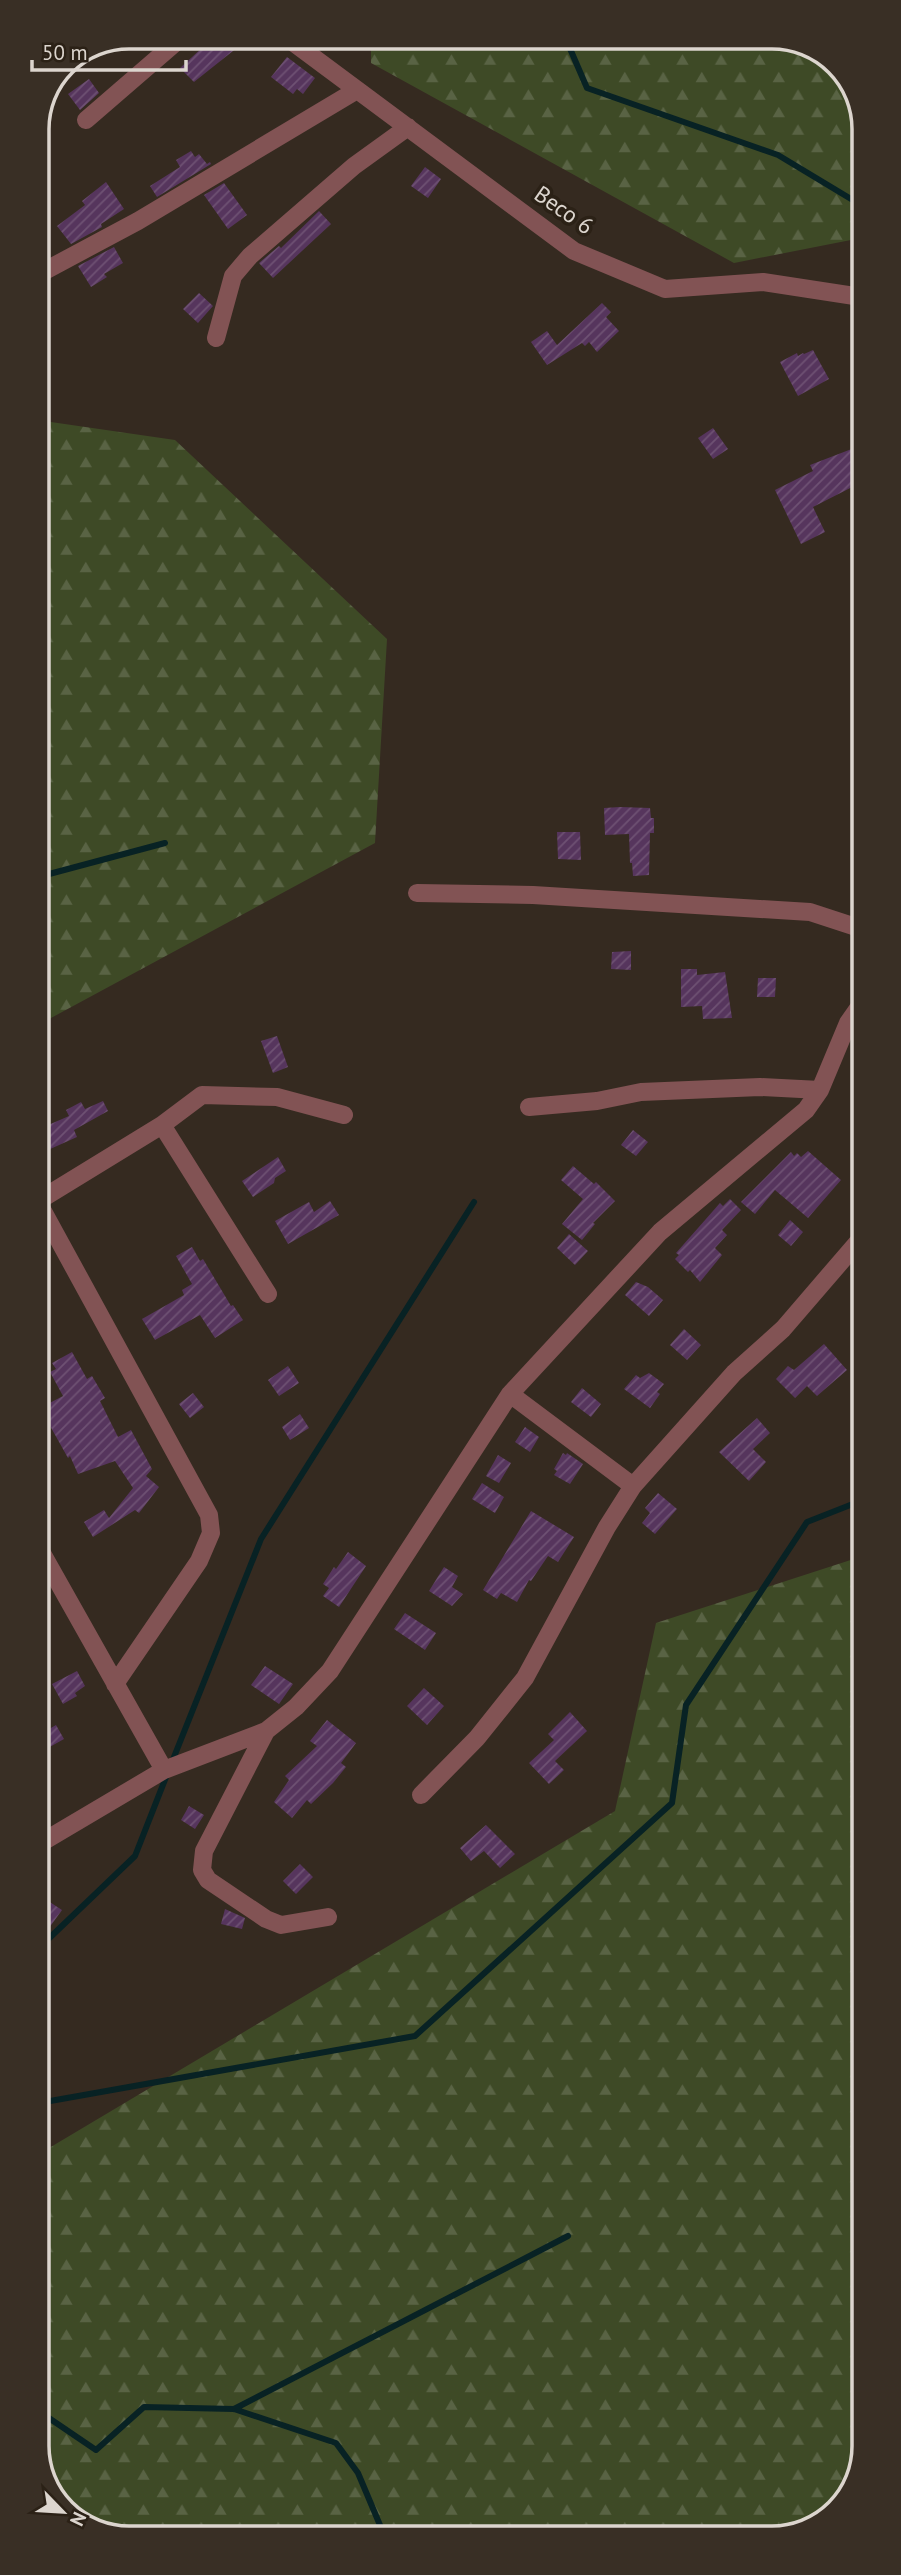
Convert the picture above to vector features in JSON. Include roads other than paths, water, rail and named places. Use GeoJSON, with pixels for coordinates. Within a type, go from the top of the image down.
{"type":"FeatureCollection","features":[{"type":"Feature","properties":{"kind":"street"},"geometry":{"type":"LineString","coordinates":[[86,120],[167,49]]}},
{"type":"Feature","properties":{"kind":"street","name":"Beco 6"},"geometry":{"type":"LineString","coordinates":[[302,49],[574,251],[665,289],[763,282],[852,295]]}},
{"type":"Feature","properties":{"kind":"street"},"geometry":{"type":"LineString","coordinates":[[49,269],[138,221],[357,90]]}},
{"type":"Feature","properties":{"kind":"street"},"geometry":{"type":"LineString","coordinates":[[216,338],[233,276],[250,256],[354,166],[408,127]]}},
{"type":"Feature","properties":{"kind":"street"},"geometry":{"type":"LineString","coordinates":[[417,893],[533,895],[810,912],[852,926]]}},
{"type":"Feature","properties":{"kind":"street"},"geometry":{"type":"LineString","coordinates":[[49,1835],[164,1770],[266,1731],[296,1707],[330,1671],[510,1394],[660,1232],[806,1110],[820,1090],[852,1017]]}},
{"type":"Feature","properties":{"kind":"street"},"geometry":{"type":"LineString","coordinates":[[528,1107],[597,1101],[641,1092],[760,1087],[820,1090]]}},
{"type":"Feature","properties":{"kind":"street"},"geometry":{"type":"LineString","coordinates":[[49,1194],[162,1125],[202,1095],[277,1097],[344,1115]]}},
{"type":"Feature","properties":{"kind":"street"},"geometry":{"type":"LineString","coordinates":[[162,1125],[268,1294]]}},
{"type":"Feature","properties":{"kind":"street"},"geometry":{"type":"LineString","coordinates":[[49,1221],[209,1516],[211,1533],[200,1562],[115,1685]]}},
{"type":"Feature","properties":{"kind":"street"},"geometry":{"type":"LineString","coordinates":[[421,1795],[477,1738],[525,1678],[607,1527],[633,1486],[734,1373],[783,1329],[852,1249]]}},
{"type":"Feature","properties":{"kind":"street"},"geometry":{"type":"LineString","coordinates":[[510,1394],[633,1486]]}},
{"type":"Feature","properties":{"kind":"street"},"geometry":{"type":"LineString","coordinates":[[49,1566],[164,1770]]}},
{"type":"Feature","properties":{"kind":"street"},"geometry":{"type":"LineString","coordinates":[[266,1731],[204,1851],[202,1870],[208,1880],[266,1919],[281,1925],[328,1917]]}},
{"type":"Feature","properties":{"kind":"waterway"},"geometry":{"type":"LineString","coordinates":[[570,49],[587,88],[778,155],[852,200]]}},
{"type":"Feature","properties":{"kind":"waterway"},"geometry":{"type":"LineString","coordinates":[[49,874],[165,843]]}},
{"type":"Feature","properties":{"kind":"waterway"},"geometry":{"type":"LineString","coordinates":[[172,1762],[261,1539],[474,1202]]}},
{"type":"Feature","properties":{"kind":"waterway"},"geometry":{"type":"LineString","coordinates":[[49,2101],[415,2036],[672,1803],[686,1705],[807,1522],[852,1504]]}},
{"type":"Feature","properties":{"kind":"waterway"},"geometry":{"type":"LineString","coordinates":[[49,1938],[135,1856],[168,1772]]}},
{"type":"Feature","properties":{"kind":"waterway"},"geometry":{"type":"LineString","coordinates":[[234,2409],[568,2236]]}},
{"type":"Feature","properties":{"kind":"waterway"},"geometry":{"type":"LineString","coordinates":[[49,2418],[96,2450],[144,2407],[234,2409],[336,2443],[358,2473],[380,2526]]}}]}
